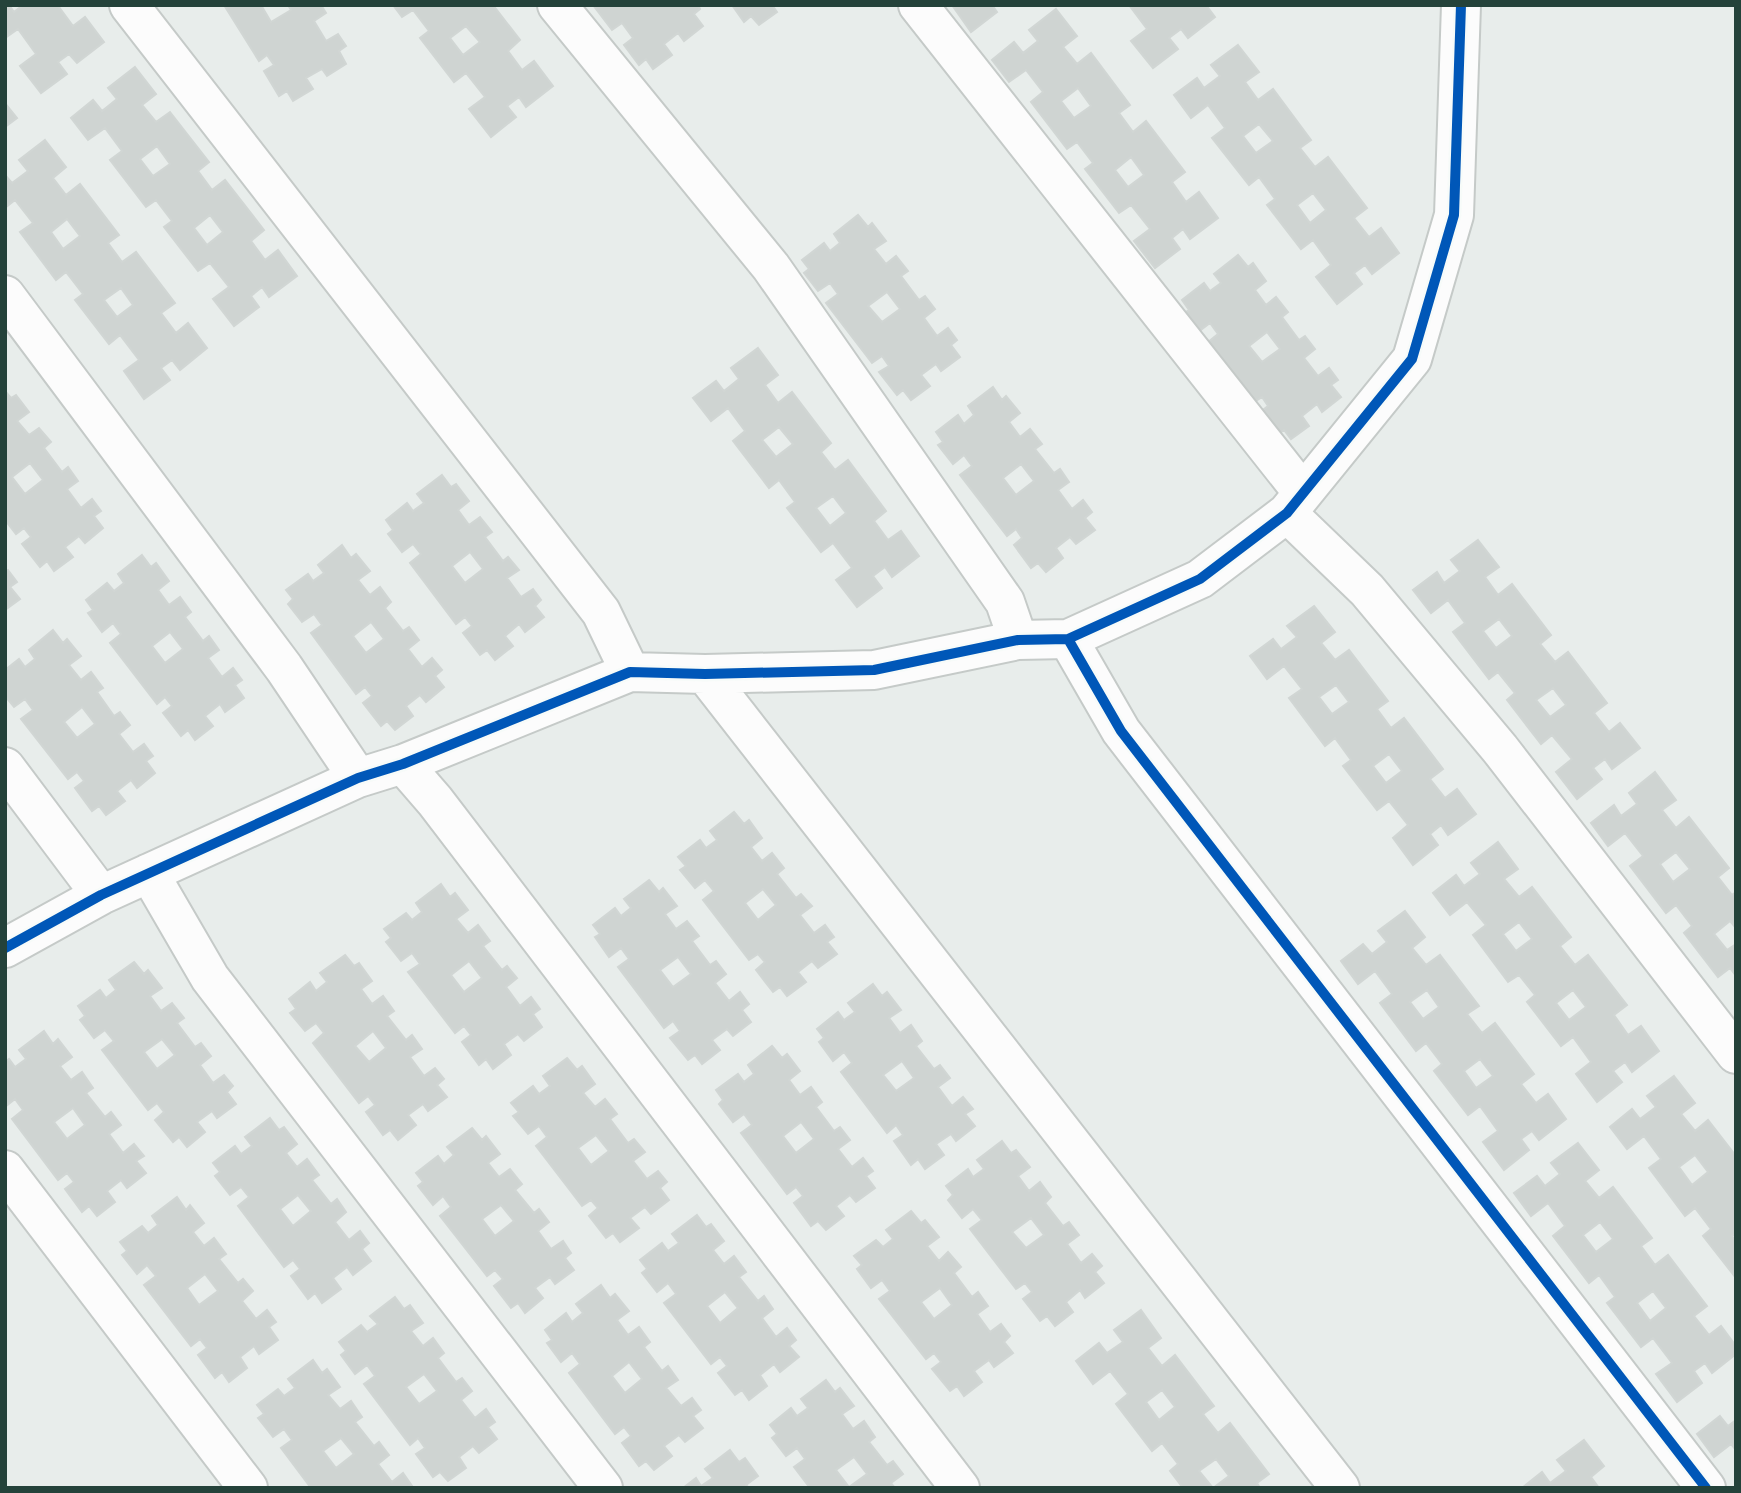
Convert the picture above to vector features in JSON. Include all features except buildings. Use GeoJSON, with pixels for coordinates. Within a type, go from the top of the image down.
{"type":"FeatureCollection","features":[{"type":"Feature","properties":{"kind":"street"},"geometry":{"type":"LineString","coordinates":[[129,5],[601,612],[630,672]]}},
{"type":"Feature","properties":{"kind":"street"},"geometry":{"type":"LineString","coordinates":[[557,5],[771,267],[1005,602],[1018,640]]}},
{"type":"Feature","properties":{"kind":"street"},"geometry":{"type":"LineString","coordinates":[[918,5],[1295,503],[1500,749],[1736,1054]]}},
{"type":"Feature","properties":{"kind":"street"},"geometry":{"type":"LineString","coordinates":[[5,948],[101,895],[358,778],[403,764],[630,672],[705,674],[874,670],[1018,640],[1068,639],[1200,579],[1295,503],[1412,359],[1454,215],[1461,5]]}},
{"type":"Feature","properties":{"kind":"street"},"geometry":{"type":"LineString","coordinates":[[12,320],[284,668],[358,778]]}},
{"type":"Feature","properties":{"kind":"street"},"geometry":{"type":"LineString","coordinates":[[1068,639],[1121,731],[1706,1488]]}},
{"type":"Feature","properties":{"kind":"street"},"geometry":{"type":"LineString","coordinates":[[705,674],[1340,1488]]}},
{"type":"Feature","properties":{"kind":"street"},"geometry":{"type":"LineString","coordinates":[[403,764],[435,801],[960,1488]]}},
{"type":"Feature","properties":{"kind":"street"},"geometry":{"type":"LineString","coordinates":[[5,767],[101,895]]}},
{"type":"Feature","properties":{"kind":"street"},"geometry":{"type":"LineString","coordinates":[[149,873],[210,978],[603,1488]]}},
{"type":"Feature","properties":{"kind":"street"},"geometry":{"type":"LineString","coordinates":[[5,1170],[248,1488]]}},
{"type":"Feature","properties":{"kind":"cycle path"},"geometry":{"type":"LineString","coordinates":[[5,948],[101,895],[358,778],[403,764],[630,672],[705,674],[874,670],[1018,640],[1068,639],[1200,579],[1287,513],[1412,359],[1454,215],[1461,5]]}},
{"type":"Feature","properties":{"kind":"cycle path"},"geometry":{"type":"LineString","coordinates":[[1068,639],[1121,731],[1706,1488]]}}]}
